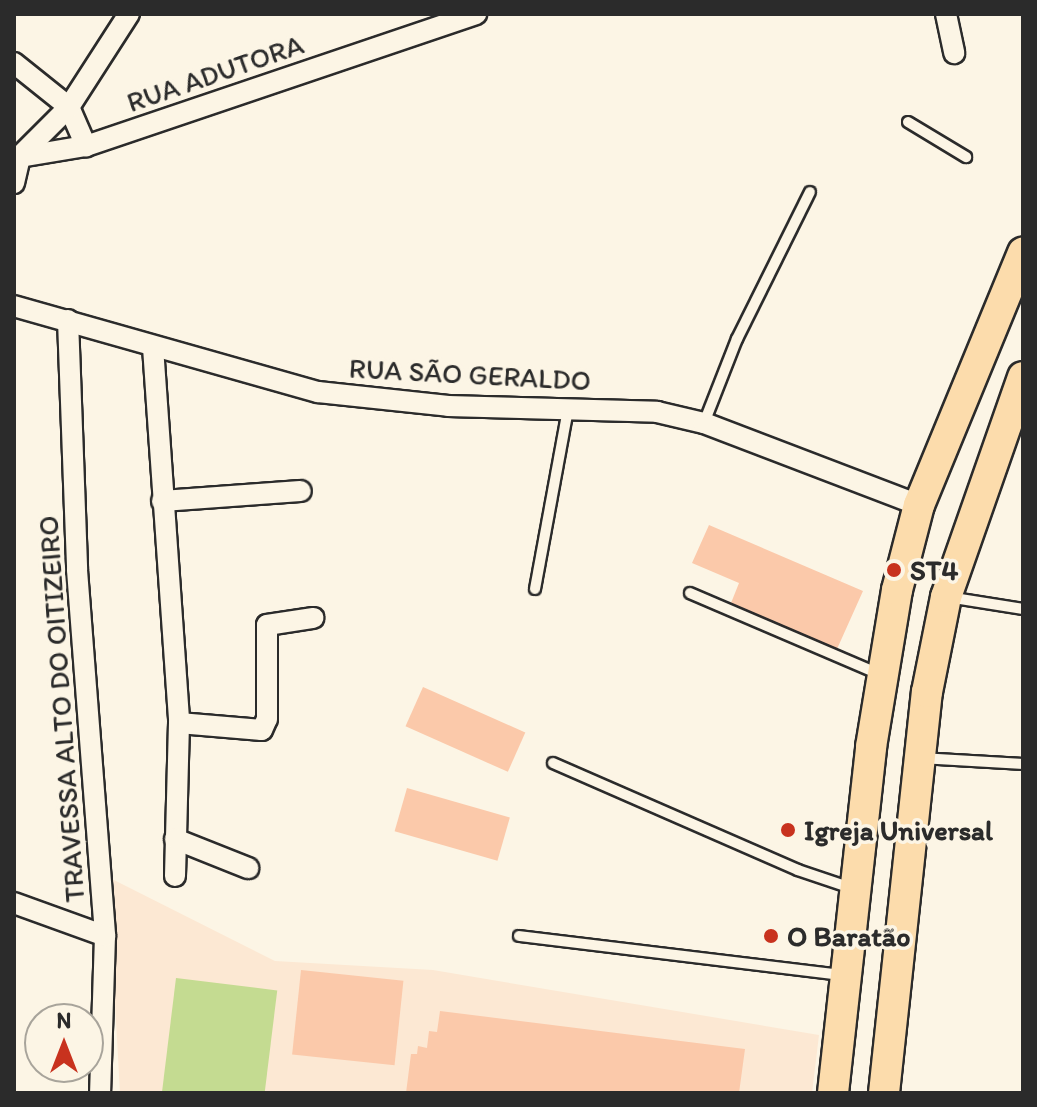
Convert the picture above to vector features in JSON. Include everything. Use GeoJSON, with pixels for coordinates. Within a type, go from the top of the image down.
{"type":"FeatureCollection","features":[{"type":"Feature","properties":{"kind":"main road"},"geometry":{"type":"LineString","coordinates":[[833,1093],[882,676],[919,505],[1023,253]]}},
{"type":"Feature","properties":{"kind":"main road"},"geometry":{"type":"LineString","coordinates":[[884,1093],[918,757],[946,597],[1023,377]]}},
{"type":"Feature","properties":{"kind":"street"},"geometry":{"type":"LineString","coordinates":[[14,183],[17,157],[69,107],[129,14]]}},
{"type":"Feature","properties":{"kind":"street","name":"RUA ADUTORA"},"geometry":{"type":"LineString","coordinates":[[17,157],[86,146],[476,14]]}},
{"type":"Feature","properties":{"kind":"street"},"geometry":{"type":"LineString","coordinates":[[946,14],[954,53]]}},
{"type":"Feature","properties":{"kind":"street"},"geometry":{"type":"LineString","coordinates":[[14,63],[69,107],[86,146]]}},
{"type":"Feature","properties":{"kind":"street","name":"RUA SÃO GERALDO"},"geometry":{"type":"LineString","coordinates":[[14,306],[330,394],[448,406],[657,412],[704,423],[919,505]]}},
{"type":"Feature","properties":{"kind":"street","name":"TRAVESSA ALTO DO OITIZEIRO"},"geometry":{"type":"LineString","coordinates":[[68,320],[77,570],[105,936],[100,1093]]}},
{"type":"Feature","properties":{"kind":"street"},"geometry":{"type":"LineString","coordinates":[[153,347],[179,723],[175,876]]}},
{"type":"Feature","properties":{"kind":"street"},"geometry":{"type":"LineString","coordinates":[[162,501],[301,491]]}},
{"type":"Feature","properties":{"kind":"street"},"geometry":{"type":"LineString","coordinates":[[179,723],[262,730],[267,719],[267,625],[313,618]]}},
{"type":"Feature","properties":{"kind":"street"},"geometry":{"type":"LineString","coordinates":[[175,839],[248,868]]}},
{"type":"Feature","properties":{"kind":"street"},"geometry":{"type":"LineString","coordinates":[[14,903],[105,936]]}},
{"type":"Feature","properties":{"kind":"lane"},"geometry":{"type":"LineString","coordinates":[[908,122],[966,157]]}},
{"type":"Feature","properties":{"kind":"lane"},"geometry":{"type":"LineString","coordinates":[[704,423],[737,339],[810,192]]}},
{"type":"Feature","properties":{"kind":"lane"},"geometry":{"type":"LineString","coordinates":[[535,589],[568,409]]}},
{"type":"Feature","properties":{"kind":"lane"},"geometry":{"type":"LineString","coordinates":[[690,593],[882,676]]}},
{"type":"Feature","properties":{"kind":"lane"},"geometry":{"type":"LineString","coordinates":[[946,597],[1023,609]]}},
{"type":"Feature","properties":{"kind":"lane"},"geometry":{"type":"LineString","coordinates":[[918,757],[1023,764]]}},
{"type":"Feature","properties":{"kind":"lane"},"geometry":{"type":"LineString","coordinates":[[553,763],[798,870],[855,889]]}},
{"type":"Feature","properties":{"kind":"lane"},"geometry":{"type":"LineString","coordinates":[[519,936],[845,975]]}},
{"type":"Feature","properties":{"kind":"shaded area"},"geometry":{"type":"Polygon","coordinates":[[[108,877],[275,961],[433,970],[819,1035],[812,1093],[120,1093],[108,877]]]}},
{"type":"Feature","properties":{"kind":"green space"},"geometry":{"type":"Polygon","coordinates":[[[176,978],[277,990],[265,1093],[162,1093],[176,978]]]}},
{"type":"Feature","properties":{"kind":"building"},"geometry":{"type":"Polygon","coordinates":[[[709,525],[863,591],[837,649],[731,603],[739,583],[692,563],[709,525]]]}},
{"type":"Feature","properties":{"kind":"building"},"geometry":{"type":"Polygon","coordinates":[[[423,687],[525,733],[508,772],[406,726],[423,687]]]}},
{"type":"Feature","properties":{"kind":"building"},"geometry":{"type":"Polygon","coordinates":[[[407,788],[510,817],[497,861],[395,831],[407,788]]]}},
{"type":"Feature","properties":{"kind":"building"},"geometry":{"type":"Polygon","coordinates":[[[301,970],[403,981],[395,1065],[292,1055],[301,970]]]}},
{"type":"Feature","properties":{"kind":"building"},"geometry":{"type":"Polygon","coordinates":[[[440,1011],[745,1049],[739,1093],[406,1093],[411,1054],[417,1054],[418,1046],[427,1048],[429,1031],[437,1032],[440,1011]]]}},
{"type":"Feature","properties":{"kind":"place","name":"ST4"},"geometry":{"type":"Point","coordinates":[894,570]}},
{"type":"Feature","properties":{"kind":"place","name":"Igreja Universal"},"geometry":{"type":"Point","coordinates":[788,830]}},
{"type":"Feature","properties":{"kind":"place","name":"O Baratão"},"geometry":{"type":"Point","coordinates":[771,936]}}]}
